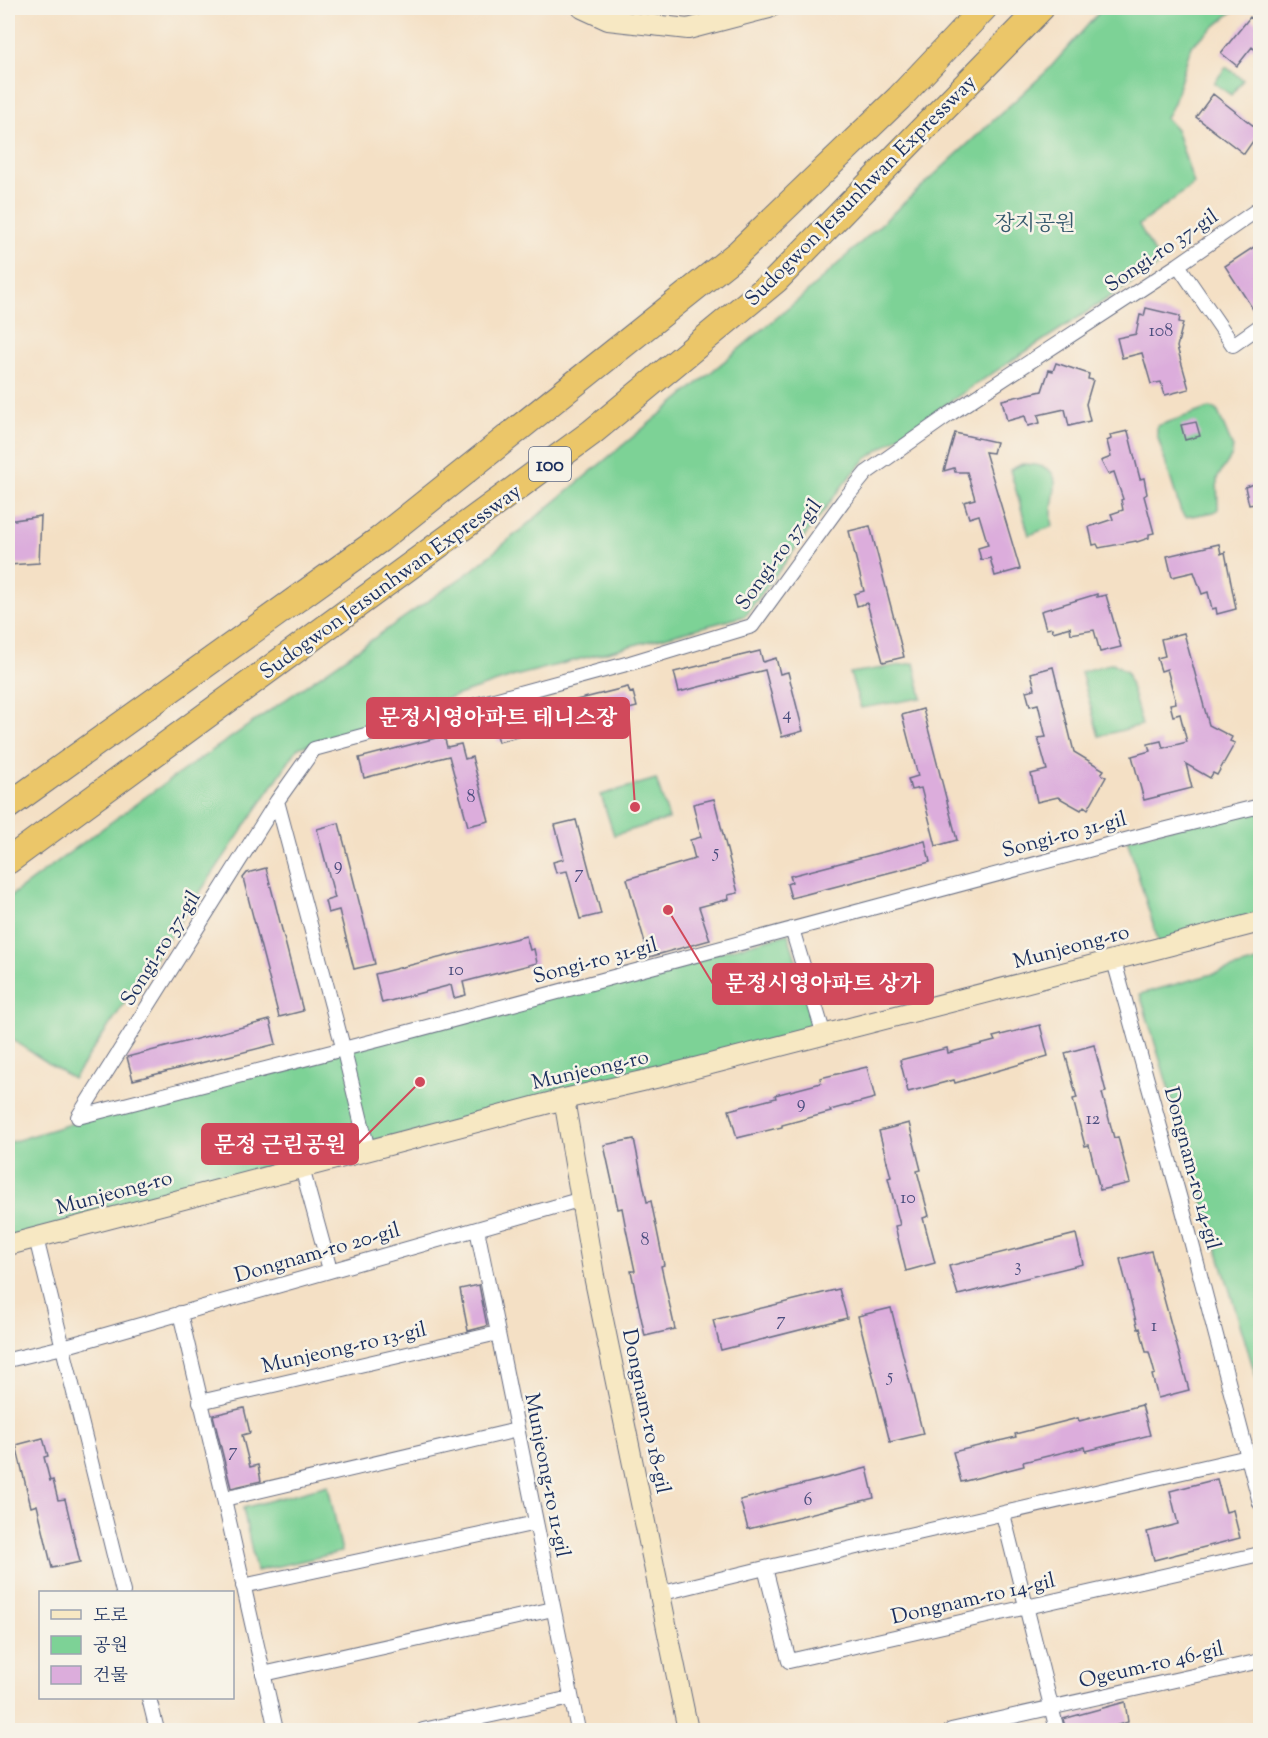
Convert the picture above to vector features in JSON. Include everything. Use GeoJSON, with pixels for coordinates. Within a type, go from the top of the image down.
{"type":"FeatureCollection","features":[{"type":"Feature","properties":{"kind":"highway","name":"Sudogwon Je1sunhwan Expressway"},"geometry":{"type":"LineString","coordinates":[[8,806],[379,540],[736,254],[899,98],[984,8]]}},
{"type":"Feature","properties":{"kind":"highway","name":"Sudogwon Je1sunhwan Expressway"},"geometry":{"type":"LineString","coordinates":[[8,861],[591,433],[776,280],[1041,8]]}},
{"type":"Feature","properties":{"kind":"street"},"geometry":{"type":"LineString","coordinates":[[582,8],[608,20],[688,29],[768,8]]}},
{"type":"Feature","properties":{"kind":"street","name":"Songi-ro 37-gil"},"geometry":{"type":"LineString","coordinates":[[78,1117],[278,801],[314,749],[630,663],[752,626],[866,473],[950,414],[1178,265],[1260,208]]}},
{"type":"Feature","properties":{"kind":"street"},"geometry":{"type":"LineString","coordinates":[[1178,265],[1233,345],[1260,326]]}},
{"type":"Feature","properties":{"kind":"street"},"geometry":{"type":"LineString","coordinates":[[278,801],[368,1150]]}},
{"type":"Feature","properties":{"kind":"street","name":"Songi-ro 31-gil"},"geometry":{"type":"LineString","coordinates":[[78,1117],[343,1047],[382,1039],[1260,806]]}},
{"type":"Feature","properties":{"kind":"street","name":"Munjeong-ro"},"geometry":{"type":"LineString","coordinates":[[8,1245],[564,1099],[664,1076],[1114,961],[1260,921]]}},
{"type":"Feature","properties":{"kind":"street"},"geometry":{"type":"LineString","coordinates":[[792,929],[824,1035]]}},
{"type":"Feature","properties":{"kind":"street","name":"Dongnam-ro 14-gil"},"geometry":{"type":"LineString","coordinates":[[1114,961],[1183,1209],[1260,1503]]}},
{"type":"Feature","properties":{"kind":"street","name":"Dongnam-ro 18-gil"},"geometry":{"type":"LineString","coordinates":[[564,1099],[594,1276],[688,1731]]}},
{"type":"Feature","properties":{"kind":"street"},"geometry":{"type":"LineString","coordinates":[[302,1168],[330,1270]]}},
{"type":"Feature","properties":{"kind":"street","name":"Dongnam-ro 20-gil"},"geometry":{"type":"LineString","coordinates":[[8,1360],[63,1347],[582,1199]]}},
{"type":"Feature","properties":{"kind":"street","name":"Munjeong-ro 11-gil"},"geometry":{"type":"LineString","coordinates":[[477,1228],[578,1731]]}},
{"type":"Feature","properties":{"kind":"street"},"geometry":{"type":"LineString","coordinates":[[36,1238],[123,1591]]}},
{"type":"Feature","properties":{"kind":"street"},"geometry":{"type":"LineString","coordinates":[[180,1313],[276,1731]]}},
{"type":"Feature","properties":{"kind":"street","name":"Munjeong-ro 13-gil"},"geometry":{"type":"LineString","coordinates":[[200,1402],[498,1334]]}},
{"type":"Feature","properties":{"kind":"street"},"geometry":{"type":"LineString","coordinates":[[224,1499],[517,1430]]}},
{"type":"Feature","properties":{"kind":"street"},"geometry":{"type":"LineString","coordinates":[[659,1594],[1248,1457]]}},
{"type":"Feature","properties":{"kind":"street"},"geometry":{"type":"LineString","coordinates":[[1003,1514],[1057,1731]]}},
{"type":"Feature","properties":{"kind":"street"},"geometry":{"type":"LineString","coordinates":[[243,1587],[536,1523]]}},
{"type":"Feature","properties":{"kind":"street","name":"Dongnam-ro 14-gil"},"geometry":{"type":"LineString","coordinates":[[765,1568],[789,1661],[1260,1554]]}},
{"type":"Feature","properties":{"kind":"street"},"geometry":{"type":"LineString","coordinates":[[263,1674],[553,1609]]}},
{"type":"Feature","properties":{"kind":"street","name":"Ogeum-ro 46-gil"},"geometry":{"type":"LineString","coordinates":[[951,1731],[1260,1661]]}},
{"type":"Feature","properties":{"kind":"street"},"geometry":{"type":"LineString","coordinates":[[423,1731],[571,1698]]}},
{"type":"Feature","properties":{"kind":"street"},"geometry":{"type":"LineString","coordinates":[[149,1699],[157,1731]]}},
{"type":"Feature","properties":{"kind":"green space","name":"장지공원"},"geometry":{"type":"Polygon","coordinates":[[[1103,8],[1237,8],[1191,46],[1174,103],[1166,118],[1176,129],[1194,184],[1139,225],[1161,264],[982,380],[866,459],[846,481],[745,616],[515,676],[298,748],[73,1079],[8,1037],[8,898],[148,795],[471,571],[803,296],[1048,70],[1103,8]]]}},
{"type":"Feature","properties":{"kind":"green space"},"geometry":{"type":"Polygon","coordinates":[[[1226,67],[1243,80],[1231,95],[1214,83],[1226,67]]]}},
{"type":"Feature","properties":{"kind":"green space"},"geometry":{"type":"Polygon","coordinates":[[[1209,408],[1218,412],[1233,448],[1231,457],[1217,478],[1218,509],[1214,512],[1186,517],[1181,512],[1157,435],[1157,426],[1209,408]]]}},
{"type":"Feature","properties":{"kind":"green space"},"geometry":{"type":"Polygon","coordinates":[[[1022,464],[1049,470],[1054,476],[1055,484],[1053,526],[1029,535],[1010,470],[1022,464]]]}},
{"type":"Feature","properties":{"kind":"green space"},"geometry":{"type":"Polygon","coordinates":[[[914,663],[922,698],[861,708],[850,673],[914,663]]]}},
{"type":"Feature","properties":{"kind":"green space"},"geometry":{"type":"Polygon","coordinates":[[[1113,663],[1127,672],[1142,725],[1099,736],[1081,672],[1113,663]]]}},
{"type":"Feature","properties":{"kind":"green space"},"geometry":{"type":"Polygon","coordinates":[[[656,779],[669,819],[614,835],[601,795],[656,779]]]}},
{"type":"Feature","properties":{"kind":"green space"},"geometry":{"type":"Polygon","coordinates":[[[1260,806],[1260,922],[1160,947],[1127,839],[1260,806]]]}},
{"type":"Feature","properties":{"kind":"green space"},"geometry":{"type":"Polygon","coordinates":[[[788,934],[817,1029],[8,1238],[8,1143],[80,1121],[788,934]]]}},
{"type":"Feature","properties":{"kind":"green space"},"geometry":{"type":"Polygon","coordinates":[[[1260,961],[1260,1371],[1256,1377],[1140,994],[1260,961]]]}},
{"type":"Feature","properties":{"kind":"green space"},"geometry":{"type":"Polygon","coordinates":[[[328,1485],[342,1552],[256,1571],[243,1508],[328,1485]]]}},
{"type":"Feature","properties":{"kind":"building"},"geometry":{"type":"Polygon","coordinates":[[[1250,17],[1260,25],[1260,54],[1252,47],[1237,66],[1221,53],[1250,17]]]}},
{"type":"Feature","properties":{"kind":"building"},"geometry":{"type":"Polygon","coordinates":[[[1213,94],[1260,131],[1244,154],[1196,117],[1213,94]]]}},
{"type":"Feature","properties":{"kind":"building"},"geometry":{"type":"Polygon","coordinates":[[[1260,243],[1260,317],[1258,317],[1225,266],[1260,243]]]}},
{"type":"Feature","properties":{"kind":"building"},"geometry":{"type":"Polygon","coordinates":[[[1146,308],[1180,316],[1179,322],[1183,323],[1177,347],[1189,389],[1165,395],[1161,382],[1151,384],[1142,353],[1122,358],[1117,338],[1136,334],[1140,315],[1144,316],[1146,308]]]}},
{"type":"Feature","properties":{"kind":"building"},"geometry":{"type":"Polygon","coordinates":[[[1056,363],[1089,374],[1088,379],[1093,380],[1086,404],[1090,421],[1069,426],[1065,409],[1038,415],[1040,423],[1028,426],[1025,416],[1007,421],[1002,400],[1042,391],[1049,370],[1053,371],[1056,363]]]}},
{"type":"Feature","properties":{"kind":"building"},"geometry":{"type":"Polygon","coordinates":[[[1196,422],[1200,436],[1185,440],[1181,425],[1196,422]]]}},
{"type":"Feature","properties":{"kind":"building"},"geometry":{"type":"Polygon","coordinates":[[[1128,431],[1140,479],[1144,478],[1147,494],[1144,496],[1154,533],[1149,534],[1149,538],[1137,542],[1099,548],[1097,544],[1093,545],[1089,527],[1113,519],[1111,514],[1123,510],[1121,500],[1123,499],[1114,472],[1108,474],[1101,461],[1111,457],[1107,441],[1111,439],[1110,435],[1128,431]]]}},
{"type":"Feature","properties":{"kind":"building"},"geometry":{"type":"Polygon","coordinates":[[[955,433],[996,442],[993,453],[985,452],[1020,569],[995,576],[990,558],[981,560],[978,548],[988,545],[979,515],[969,518],[964,502],[975,499],[967,472],[955,472],[954,468],[944,471],[955,433]]]}},
{"type":"Feature","properties":{"kind":"building"},"geometry":{"type":"Polygon","coordinates":[[[1260,482],[1260,503],[1249,505],[1245,487],[1260,482]]]}},
{"type":"Feature","properties":{"kind":"building"},"geometry":{"type":"Polygon","coordinates":[[[41,516],[39,563],[8,565],[8,521],[41,516]]]}},
{"type":"Feature","properties":{"kind":"building"},"geometry":{"type":"Polygon","coordinates":[[[870,526],[904,657],[883,662],[867,603],[857,606],[854,594],[864,591],[849,531],[870,526]]]}},
{"type":"Feature","properties":{"kind":"building"},"geometry":{"type":"Polygon","coordinates":[[[1219,544],[1221,554],[1225,552],[1236,609],[1217,614],[1216,608],[1212,609],[1208,592],[1202,594],[1194,572],[1172,577],[1167,556],[1219,544]]]}},
{"type":"Feature","properties":{"kind":"building"},"geometry":{"type":"Polygon","coordinates":[[[1097,594],[1097,597],[1106,595],[1121,647],[1100,652],[1094,630],[1071,634],[1070,627],[1053,632],[1052,628],[1046,629],[1041,611],[1097,594]]]}},
{"type":"Feature","properties":{"kind":"building"},"geometry":{"type":"Polygon","coordinates":[[[1184,633],[1209,725],[1232,737],[1230,741],[1235,743],[1217,775],[1213,773],[1210,778],[1186,764],[1192,788],[1144,800],[1132,756],[1150,751],[1148,744],[1161,741],[1163,748],[1187,742],[1180,714],[1173,716],[1170,704],[1176,703],[1167,669],[1161,671],[1157,658],[1165,656],[1161,639],[1184,633]]]}},
{"type":"Feature","properties":{"kind":"building"},"geometry":{"type":"Polygon","coordinates":[[[760,651],[763,662],[776,658],[780,674],[788,672],[803,731],[782,737],[765,670],[679,692],[674,672],[760,651]]]}},
{"type":"Feature","properties":{"kind":"building"},"geometry":{"type":"Polygon","coordinates":[[[1053,667],[1074,752],[1104,770],[1101,774],[1106,777],[1088,809],[1084,806],[1081,810],[1058,797],[1037,802],[1031,774],[1047,770],[1038,738],[1046,737],[1038,704],[1030,706],[1026,691],[1035,689],[1031,673],[1053,667]]]}},
{"type":"Feature","properties":{"kind":"building"},"geometry":{"type":"Polygon","coordinates":[[[628,687],[630,693],[633,692],[637,707],[498,742],[494,728],[498,727],[497,720],[628,687]]]}},
{"type":"Feature","properties":{"kind":"building"},"geometry":{"type":"Polygon","coordinates":[[[923,709],[957,840],[936,846],[921,788],[911,790],[908,779],[918,776],[902,715],[923,709]]]}},
{"type":"Feature","properties":{"kind":"building"},"geometry":{"type":"Polygon","coordinates":[[[444,736],[447,747],[461,744],[465,759],[472,757],[489,821],[468,826],[449,756],[364,778],[359,758],[444,736]]]}},
{"type":"Feature","properties":{"kind":"building"},"geometry":{"type":"Polygon","coordinates":[[[714,799],[738,893],[728,895],[729,899],[699,907],[710,940],[649,957],[627,879],[695,859],[690,840],[701,837],[693,804],[714,799]]]}},
{"type":"Feature","properties":{"kind":"building"},"geometry":{"type":"Polygon","coordinates":[[[576,820],[601,914],[580,919],[567,871],[556,873],[553,862],[564,859],[555,825],[576,820]]]}},
{"type":"Feature","properties":{"kind":"building"},"geometry":{"type":"Polygon","coordinates":[[[339,823],[375,964],[354,969],[339,910],[328,913],[325,901],[335,898],[317,829],[339,823]]]}},
{"type":"Feature","properties":{"kind":"building"},"geometry":{"type":"Polygon","coordinates":[[[925,841],[930,862],[791,898],[787,884],[792,882],[790,876],[925,841]]]}},
{"type":"Feature","properties":{"kind":"building"},"geometry":{"type":"Polygon","coordinates":[[[266,868],[303,1011],[279,1017],[243,878],[247,873],[266,868]]]}},
{"type":"Feature","properties":{"kind":"building"},"geometry":{"type":"Polygon","coordinates":[[[526,936],[530,950],[534,949],[537,963],[463,982],[466,995],[454,998],[451,985],[382,1003],[375,974],[526,936]]]}},
{"type":"Feature","properties":{"kind":"building"},"geometry":{"type":"Polygon","coordinates":[[[270,1020],[276,1044],[133,1080],[127,1057],[270,1020]]]}},
{"type":"Feature","properties":{"kind":"building"},"geometry":{"type":"Polygon","coordinates":[[[1040,1025],[1048,1056],[955,1083],[954,1080],[908,1092],[900,1060],[947,1048],[948,1053],[995,1041],[993,1037],[1040,1025]]]}},
{"type":"Feature","properties":{"kind":"building"},"geometry":{"type":"Polygon","coordinates":[[[1094,1045],[1106,1092],[1102,1093],[1114,1138],[1118,1137],[1130,1183],[1100,1190],[1089,1145],[1085,1146],[1073,1099],[1077,1098],[1065,1053],[1094,1045]]]}},
{"type":"Feature","properties":{"kind":"building"},"geometry":{"type":"Polygon","coordinates":[[[867,1067],[875,1098],[830,1110],[831,1112],[782,1125],[782,1127],[737,1138],[729,1110],[821,1083],[820,1078],[867,1067]]]}},
{"type":"Feature","properties":{"kind":"building"},"geometry":{"type":"Polygon","coordinates":[[[909,1123],[921,1170],[917,1171],[929,1216],[923,1218],[935,1263],[906,1271],[895,1226],[900,1225],[888,1178],[891,1177],[879,1131],[909,1123]]]}},
{"type":"Feature","properties":{"kind":"building"},"geometry":{"type":"Polygon","coordinates":[[[634,1139],[647,1202],[651,1201],[664,1265],[661,1266],[675,1329],[645,1336],[631,1271],[635,1271],[622,1208],[618,1209],[604,1145],[634,1139]]]}},
{"type":"Feature","properties":{"kind":"building"},"geometry":{"type":"Polygon","coordinates":[[[1076,1234],[1083,1264],[958,1295],[949,1266],[1076,1234]]]}},
{"type":"Feature","properties":{"kind":"building"},"geometry":{"type":"Polygon","coordinates":[[[1151,1251],[1189,1390],[1158,1398],[1149,1352],[1146,1352],[1140,1328],[1138,1329],[1120,1259],[1151,1251]]]}},
{"type":"Feature","properties":{"kind":"building"},"geometry":{"type":"Polygon","coordinates":[[[479,1285],[487,1326],[468,1331],[460,1289],[479,1285]]]}},
{"type":"Feature","properties":{"kind":"building"},"geometry":{"type":"Polygon","coordinates":[[[839,1289],[847,1318],[721,1350],[713,1320],[839,1289]]]}},
{"type":"Feature","properties":{"kind":"building"},"geometry":{"type":"Polygon","coordinates":[[[891,1308],[923,1434],[890,1442],[858,1316],[891,1308]]]}},
{"type":"Feature","properties":{"kind":"building"},"geometry":{"type":"Polygon","coordinates":[[[1142,1405],[1150,1435],[1086,1451],[1085,1447],[1023,1462],[1024,1466],[961,1482],[953,1452],[1016,1437],[1015,1434],[1078,1418],[1079,1421],[1142,1405]]]}},
{"type":"Feature","properties":{"kind":"building"},"geometry":{"type":"Polygon","coordinates":[[[244,1408],[250,1433],[242,1435],[250,1467],[258,1465],[261,1481],[231,1488],[213,1415],[244,1408]]]}},
{"type":"Feature","properties":{"kind":"building"},"geometry":{"type":"Polygon","coordinates":[[[43,1438],[48,1456],[44,1457],[50,1481],[53,1480],[58,1500],[65,1499],[80,1562],[52,1568],[37,1505],[31,1507],[16,1445],[43,1438]]]}},
{"type":"Feature","properties":{"kind":"building"},"geometry":{"type":"Polygon","coordinates":[[[867,1468],[874,1498],[748,1529],[740,1500],[867,1468]]]}},
{"type":"Feature","properties":{"kind":"building"},"geometry":{"type":"Polygon","coordinates":[[[1217,1479],[1226,1512],[1233,1510],[1240,1538],[1154,1560],[1147,1532],[1178,1524],[1170,1491],[1217,1479]]]}},
{"type":"Feature","properties":{"kind":"building"},"geometry":{"type":"Polygon","coordinates":[[[1125,1702],[1128,1722],[1098,1731],[1066,1731],[1063,1719],[1125,1702]]]}},
{"type":"Feature","properties":{"kind":"place","name":"문정시영아파트 테니스장"},"geometry":{"type":"Point","coordinates":[635,807]}},
{"type":"Feature","properties":{"kind":"place","name":"문정시영아파트 상가"},"geometry":{"type":"Point","coordinates":[668,910]}},
{"type":"Feature","properties":{"kind":"place","name":"문정 근린공원"},"geometry":{"type":"Point","coordinates":[420,1082]}}]}
